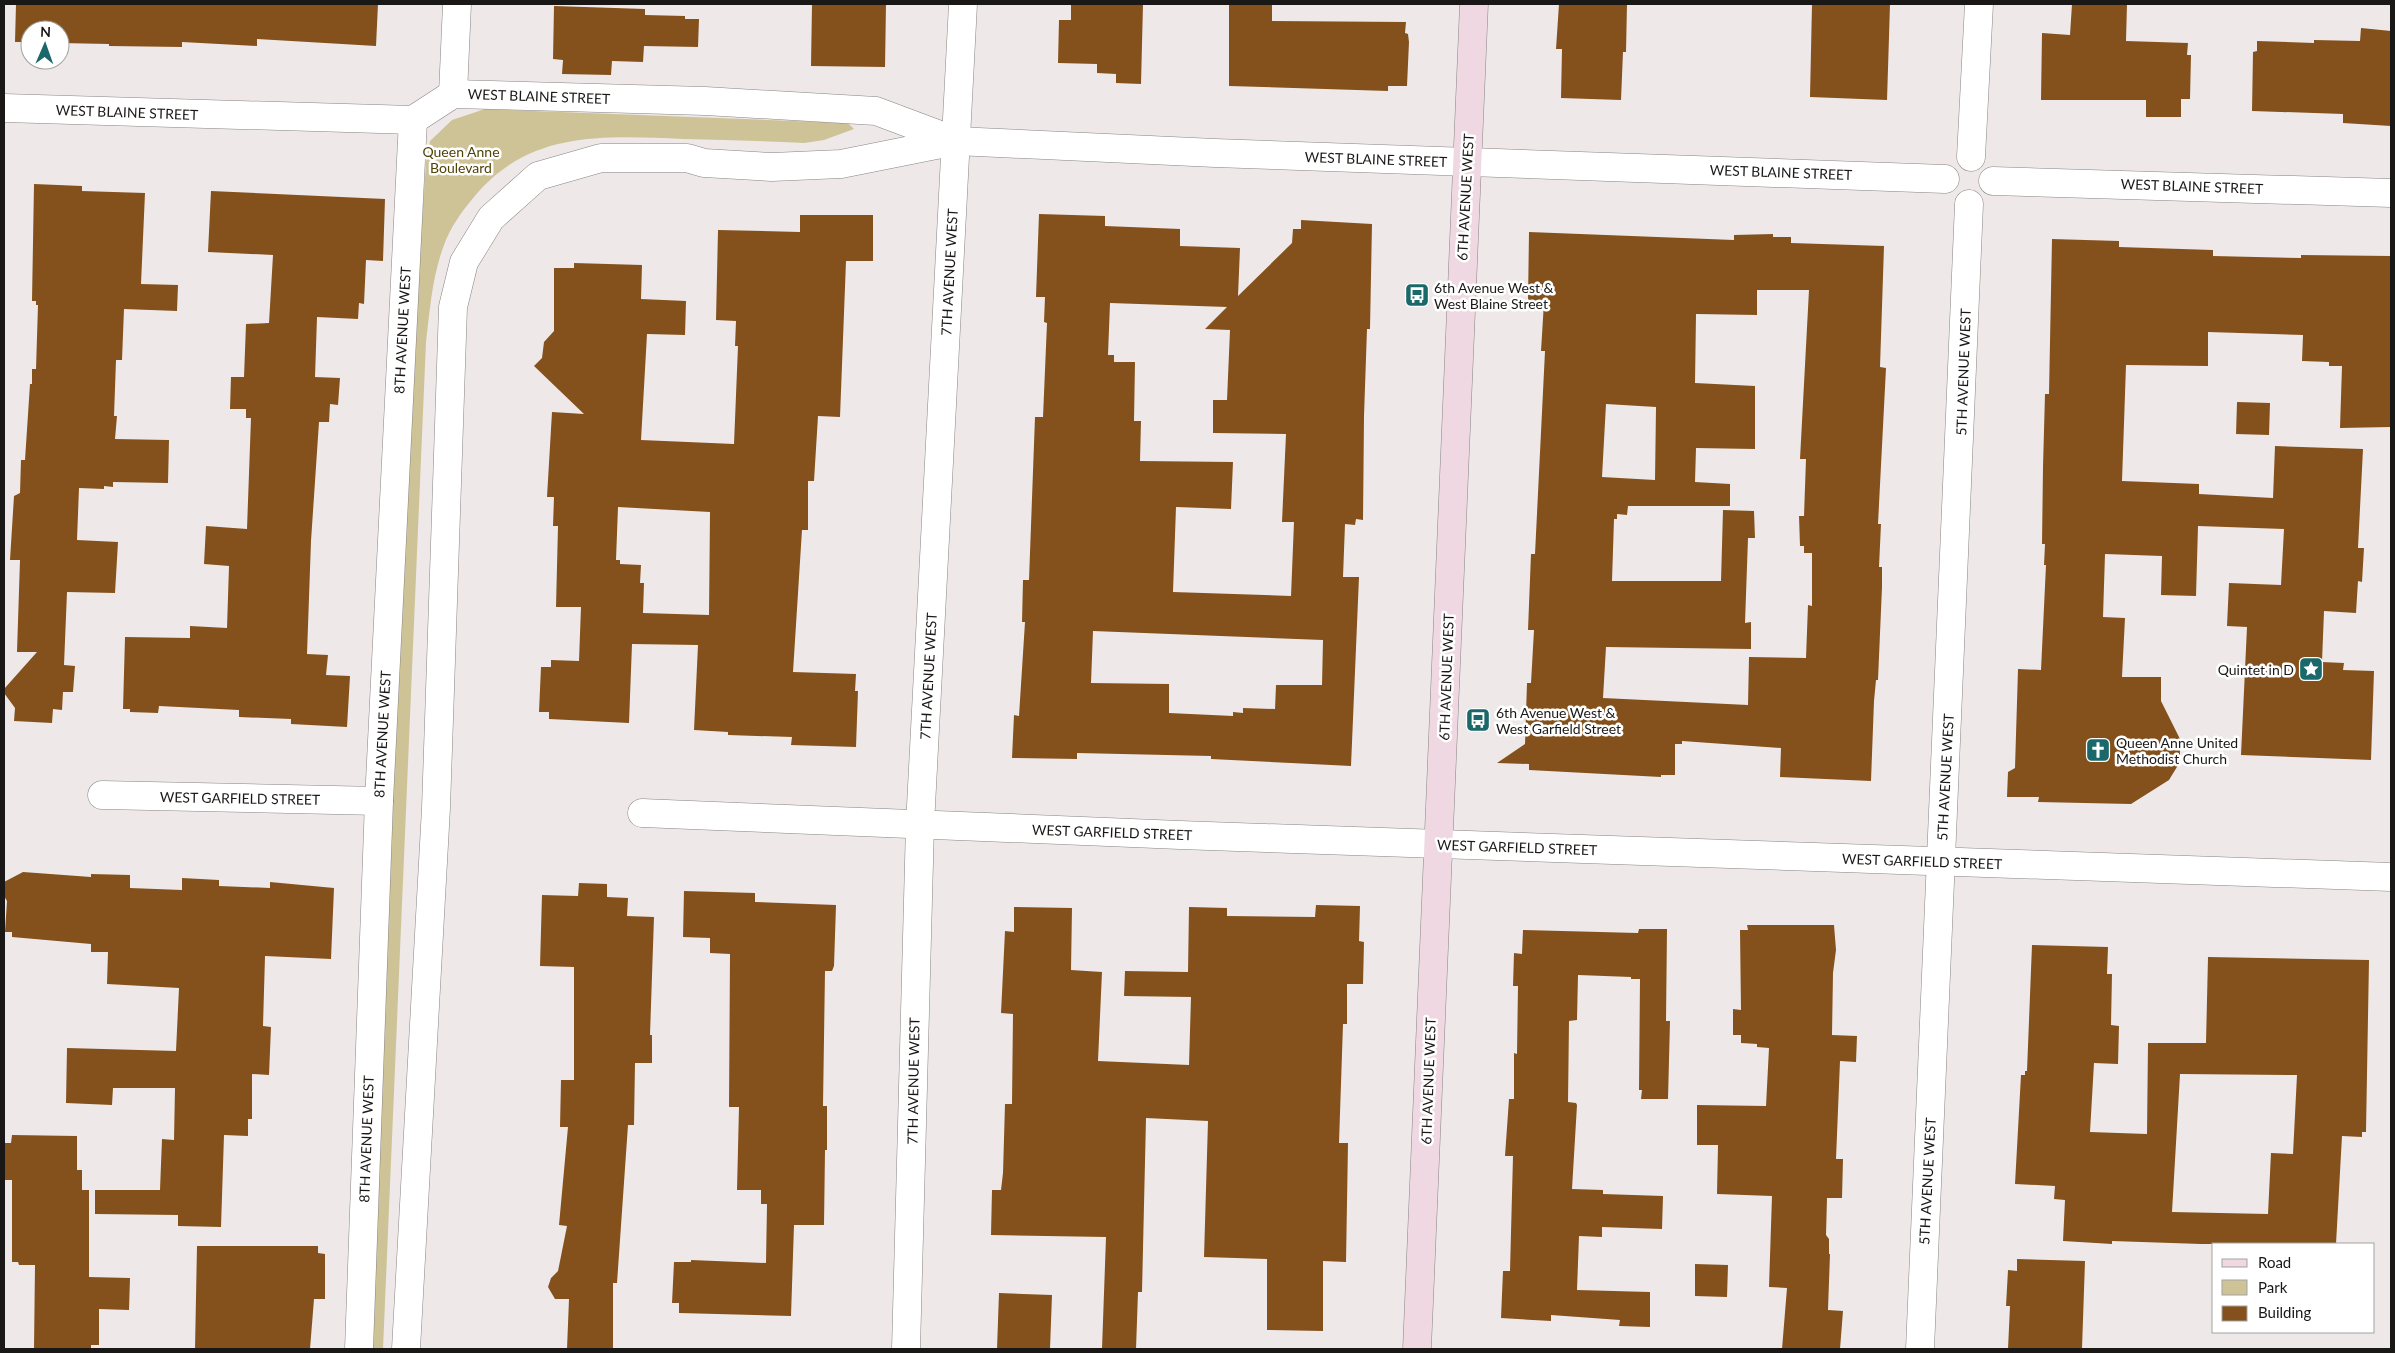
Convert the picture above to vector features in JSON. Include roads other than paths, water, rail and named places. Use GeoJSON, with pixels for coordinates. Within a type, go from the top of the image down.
{"type":"FeatureCollection","features":[{"type":"Feature","properties":{"kind":"street"},"geometry":{"type":"LineString","coordinates":[[453,94],[457,4]]}},
{"type":"Feature","properties":{"kind":"street","name":"7TH AVENUE WEST"},"geometry":{"type":"LineString","coordinates":[[906,1349],[920,825],[963,4]]}},
{"type":"Feature","properties":{"kind":"street","name":"6TH AVENUE WEST"},"geometry":{"type":"LineString","coordinates":[[1417,1349],[1474,4]]}},
{"type":"Feature","properties":{"kind":"street"},"geometry":{"type":"LineString","coordinates":[[1971,157],[1979,4]]}},
{"type":"Feature","properties":{"kind":"street","name":"WEST BLAINE STREET"},"geometry":{"type":"LineString","coordinates":[[4,108],[413,120],[453,94],[704,101],[876,111],[956,141]]}},
{"type":"Feature","properties":{"kind":"street","name":"8TH AVENUE WEST"},"geometry":{"type":"LineString","coordinates":[[358,1349],[379,801],[413,120]]}},
{"type":"Feature","properties":{"kind":"street","name":"WEST BLAINE STREET"},"geometry":{"type":"LineString","coordinates":[[406,1349],[436,808],[453,308],[464,262],[491,218],[538,176],[601,158],[687,158],[704,163],[772,167],[841,164],[956,141],[1945,179]]}},
{"type":"Feature","properties":{"kind":"street"},"geometry":{"type":"LineString","coordinates":[[1971,157],[1982,161],[1988,167],[1993,181],[1988,195],[1983,200],[1969,204],[1959,203],[1947,192],[1945,179],[1948,168],[1954,162],[1961,158],[1971,157]]}},
{"type":"Feature","properties":{"kind":"street","name":"WEST BLAINE STREET"},"geometry":{"type":"LineString","coordinates":[[1993,181],[2391,193]]}},
{"type":"Feature","properties":{"kind":"street","name":"5TH AVENUE WEST"},"geometry":{"type":"LineString","coordinates":[[1920,1349],[1969,204]]}},
{"type":"Feature","properties":{"kind":"street","name":"WEST GARFIELD STREET"},"geometry":{"type":"LineString","coordinates":[[102,795],[379,801]]}},
{"type":"Feature","properties":{"kind":"street","name":"WEST GARFIELD STREET"},"geometry":{"type":"LineString","coordinates":[[642,813],[1438,844],[2391,877]]}},
{"type":"Feature","properties":{"kind":"place","name":"6th Avenue West & West Blaine Street"},"geometry":{"type":"Point","coordinates":[1417,295]}},
{"type":"Feature","properties":{"kind":"place","name":"Quintet in D"},"geometry":{"type":"Point","coordinates":[2311,669]}},
{"type":"Feature","properties":{"kind":"place","name":"6th Avenue West & West Garfield Street"},"geometry":{"type":"Point","coordinates":[1478,720]}},
{"type":"Feature","properties":{"kind":"place","name":"Queen Anne United Methodist Church"},"geometry":{"type":"Point","coordinates":[2098,750]}},
{"type":"Feature","properties":{"kind":"park label","name":"Queen Anne Boulevard"},"geometry":{"type":"Point","coordinates":[461,160]}}]}
